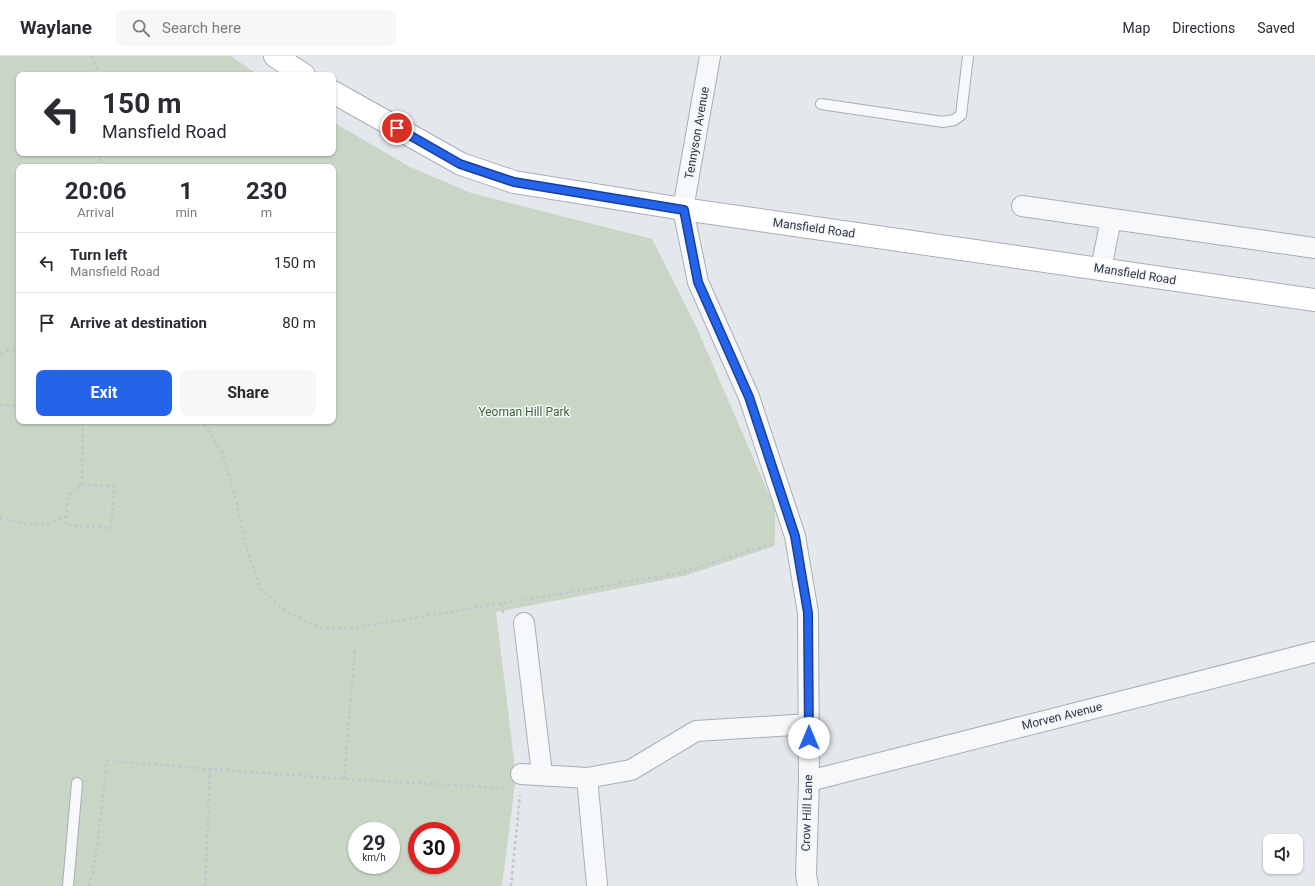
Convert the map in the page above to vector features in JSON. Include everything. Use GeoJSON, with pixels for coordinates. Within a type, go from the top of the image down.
{"type":"FeatureCollection","features":[{"type":"Feature","properties":{"kind":"main road"},"geometry":{"type":"LineString","coordinates":[[275,56],[299,72]]}},
{"type":"Feature","properties":{"kind":"main road","name":"Mansfield Road"},"geometry":{"type":"LineString","coordinates":[[336,94],[460,164],[514,182],[684,210],[1315,300]]}},
{"type":"Feature","properties":{"kind":"street","name":"Tennyson Avenue"},"geometry":{"type":"LineString","coordinates":[[684,210],[710,56]]}},
{"type":"Feature","properties":{"kind":"street"},"geometry":{"type":"LineString","coordinates":[[1022,206],[1315,248]]}},
{"type":"Feature","properties":{"kind":"street","name":"Crow Hill Lane"},"geometry":{"type":"LineString","coordinates":[[684,210],[698,282],[749,397],[795,536],[808,613],[809,781],[806,874],[808,886]]}},
{"type":"Feature","properties":{"kind":"street"},"geometry":{"type":"LineString","coordinates":[[1101,269],[1111,219]]}},
{"type":"Feature","properties":{"kind":"street"},"geometry":{"type":"LineString","coordinates":[[524,623],[542,774]]}},
{"type":"Feature","properties":{"kind":"street","name":"Morven Avenue"},"geometry":{"type":"LineString","coordinates":[[809,781],[1315,652]]}},
{"type":"Feature","properties":{"kind":"street"},"geometry":{"type":"LineString","coordinates":[[521,774],[542,774],[587,778],[631,770],[696,731],[809,724]]}},
{"type":"Feature","properties":{"kind":"street"},"geometry":{"type":"LineString","coordinates":[[587,778],[597,885]]}},
{"type":"Feature","properties":{"kind":"lane"},"geometry":{"type":"LineString","coordinates":[[821,104],[943,122],[954,120],[961,115],[968,56]]}},
{"type":"Feature","properties":{"kind":"lane"},"geometry":{"type":"LineString","coordinates":[[68,886],[77,783]]}},
{"type":"Feature","properties":{"kind":"path"},"geometry":{"type":"LineString","coordinates":[[91,56],[99,72]]}},
{"type":"Feature","properties":{"kind":"path"},"geometry":{"type":"LineString","coordinates":[[0,352],[16,348]]}},
{"type":"Feature","properties":{"kind":"path"},"geometry":{"type":"LineString","coordinates":[[0,405],[16,406]]}},
{"type":"Feature","properties":{"kind":"path"},"geometry":{"type":"LineString","coordinates":[[82,485],[83,424]]}},
{"type":"Feature","properties":{"kind":"path"},"geometry":{"type":"LineString","coordinates":[[202,424],[223,454],[236,501],[247,550],[261,589],[288,613],[320,628],[353,628],[680,573],[795,536]]}},
{"type":"Feature","properties":{"kind":"path"},"geometry":{"type":"LineString","coordinates":[[82,485],[114,486],[111,528],[66,525],[68,495],[82,485]]}},
{"type":"Feature","properties":{"kind":"path"},"geometry":{"type":"LineString","coordinates":[[0,518],[35,526],[48,524],[66,517]]}},
{"type":"Feature","properties":{"kind":"path"},"geometry":{"type":"LineString","coordinates":[[502,604],[503,618]]}},
{"type":"Feature","properties":{"kind":"path"},"geometry":{"type":"LineString","coordinates":[[344,779],[355,648]]}},
{"type":"Feature","properties":{"kind":"path"},"geometry":{"type":"LineString","coordinates":[[89,886],[96,858],[107,761],[344,779],[507,788]]}},
{"type":"Feature","properties":{"kind":"path"},"geometry":{"type":"LineString","coordinates":[[205,886],[210,769]]}},
{"type":"Feature","properties":{"kind":"path"},"geometry":{"type":"LineString","coordinates":[[511,886],[521,789],[521,774]]}},
{"type":"Feature","properties":{"kind":"green space","name":"Yeoman Hill Park"},"geometry":{"type":"Polygon","coordinates":[[[0,56],[231,56],[254,72],[16,72],[16,156],[336,156],[336,124],[410,167],[471,193],[652,239],[696,326],[775,508],[775,546],[684,576],[496,612],[516,776],[502,886],[0,886],[0,56]]]}},
{"type":"Feature","properties":{"kind":"route"},"geometry":{"type":"LineString","coordinates":[[397,128],[460,164],[514,182],[684,210],[698,282],[749,397],[795,536],[808,613],[809,738]]}}]}
